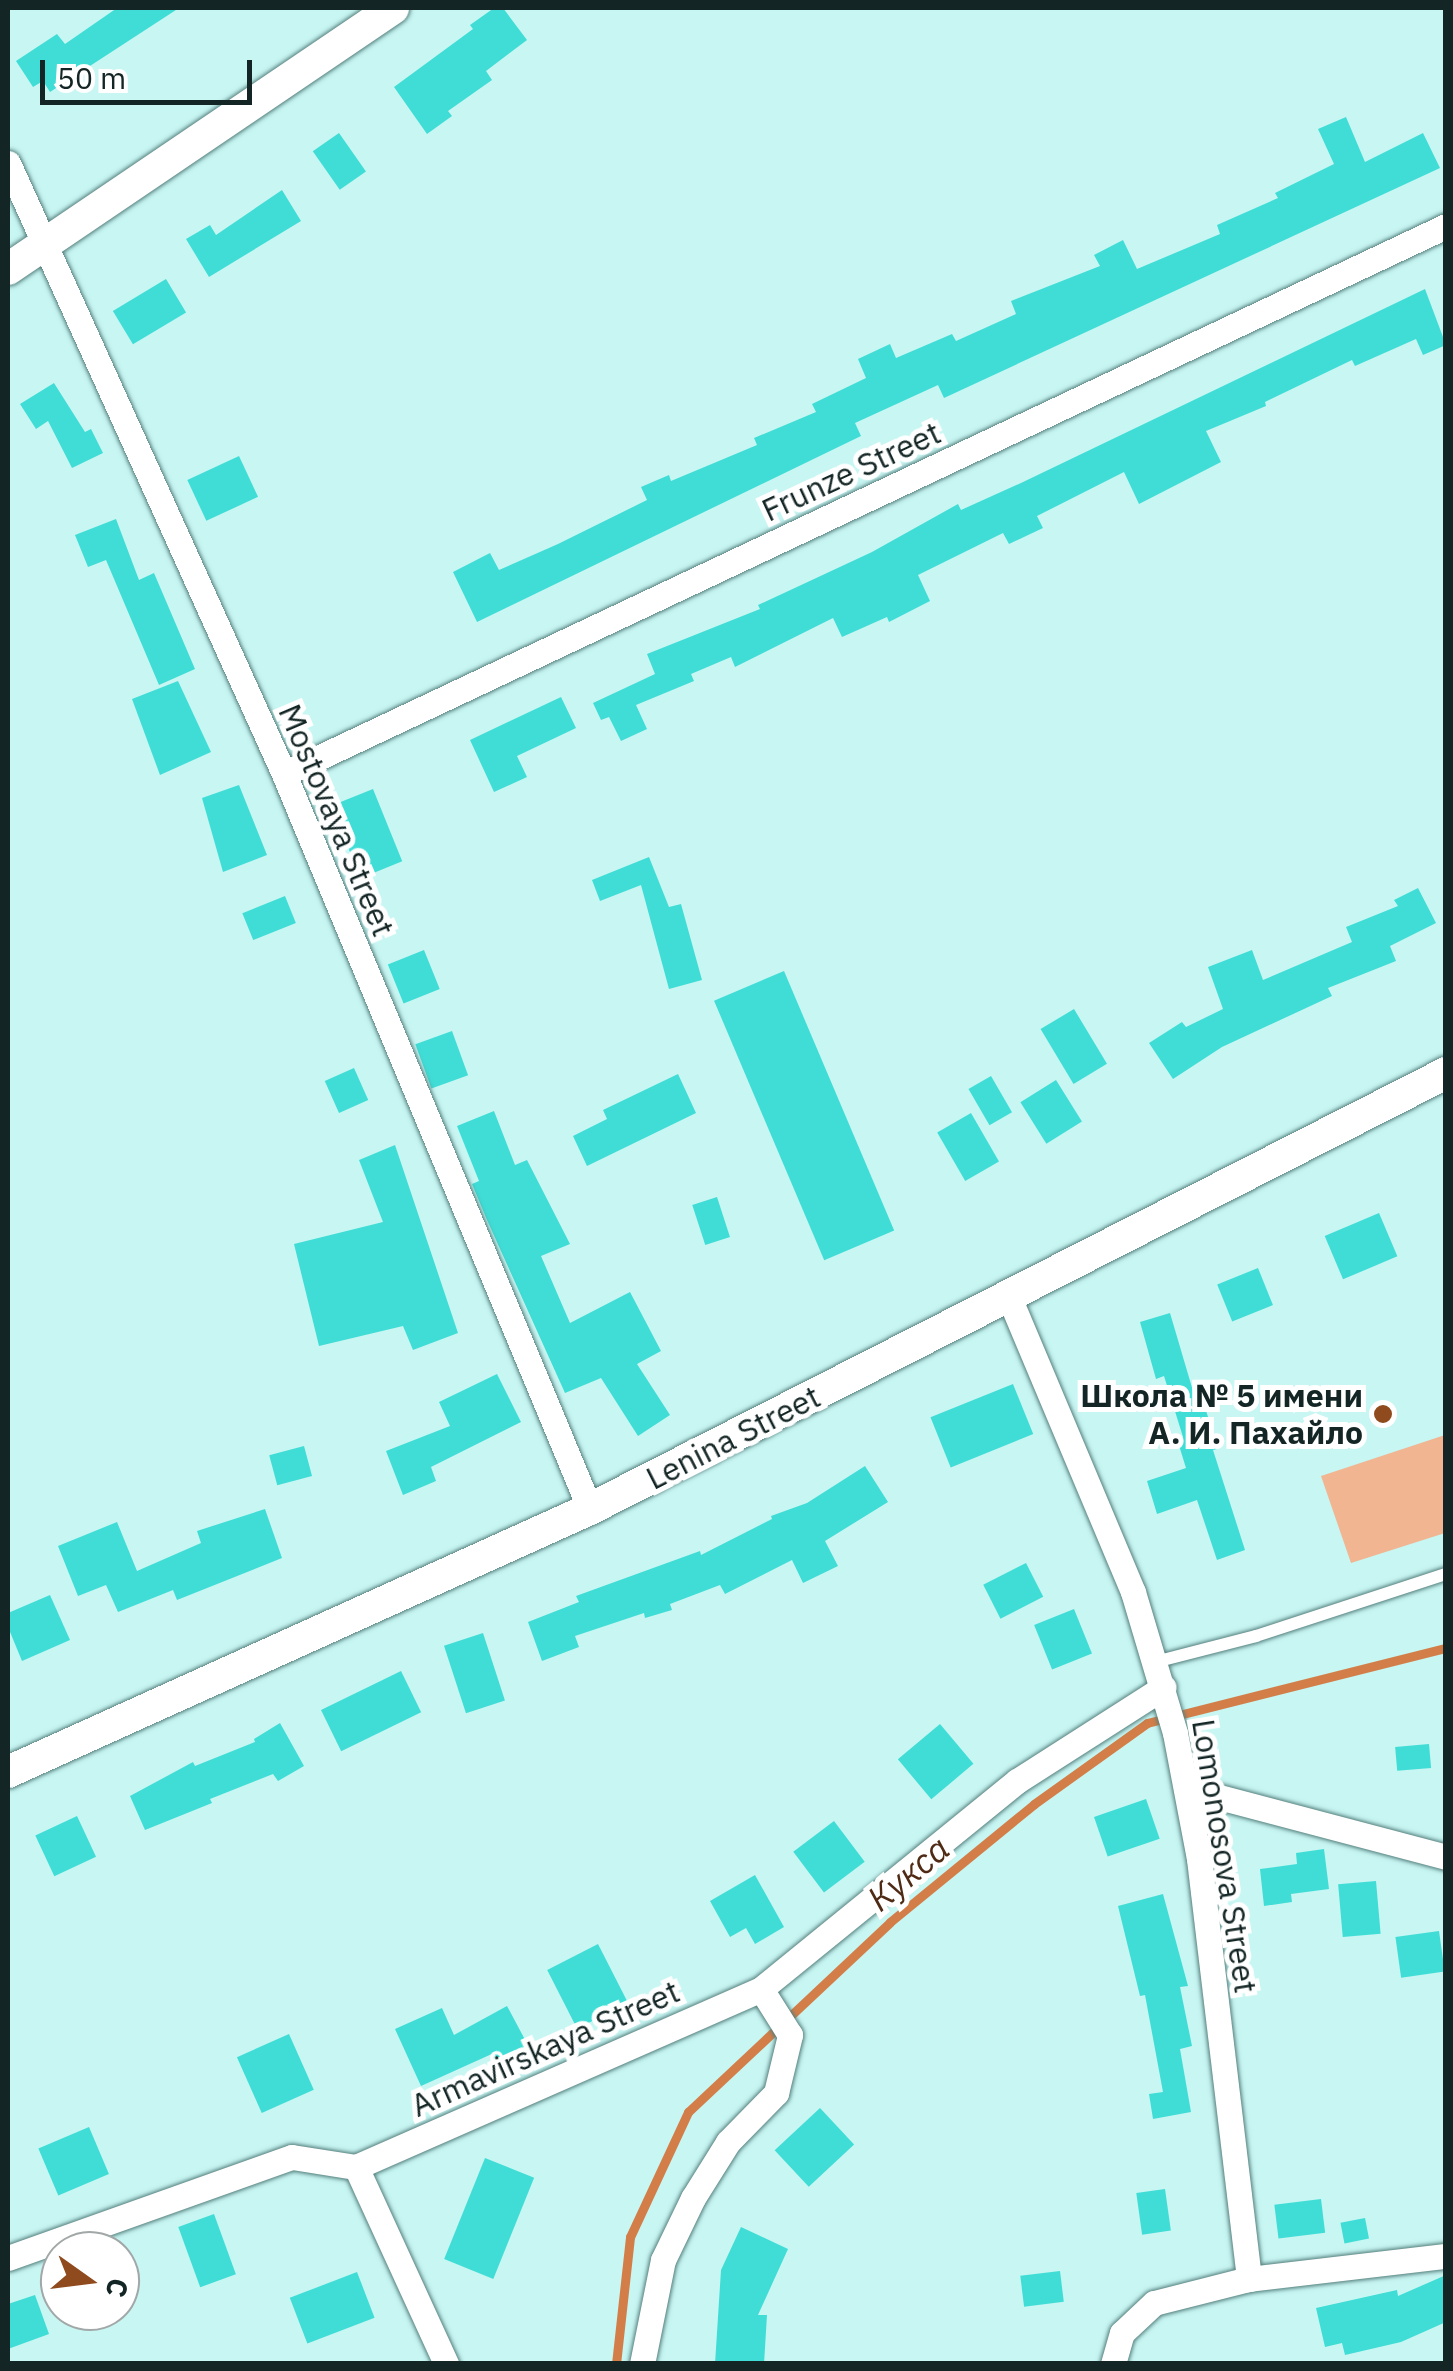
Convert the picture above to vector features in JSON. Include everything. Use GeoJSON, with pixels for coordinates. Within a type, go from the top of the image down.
{"type":"FeatureCollection","features":[{"type":"Feature","properties":{"kind":"street"},"geometry":{"type":"LineString","coordinates":[[8,269],[393,8]]}},
{"type":"Feature","properties":{"kind":"street","name":"Mostovaya Street"},"geometry":{"type":"LineString","coordinates":[[8,163],[284,774],[590,1509]]}},
{"type":"Feature","properties":{"kind":"street","name":"Frunze Street"},"geometry":{"type":"LineString","coordinates":[[284,774],[1446,226]]}},
{"type":"Feature","properties":{"kind":"street","name":"Lenina Street"},"geometry":{"type":"LineString","coordinates":[[8,1772],[590,1509],[1010,1298],[1446,1072]]}},
{"type":"Feature","properties":{"kind":"street","name":"Lomonosova Street"},"geometry":{"type":"LineString","coordinates":[[1010,1298],[1133,1592],[1166,1695],[1189,1789],[1249,2279]]}},
{"type":"Feature","properties":{"kind":"street","name":"Armavirskaya Street"},"geometry":{"type":"LineString","coordinates":[[356,2167],[761,1989],[1017,1781],[1166,1695]]}},
{"type":"Feature","properties":{"kind":"street"},"geometry":{"type":"LineString","coordinates":[[1189,1789],[1446,1858]]}},
{"type":"Feature","properties":{"kind":"street"},"geometry":{"type":"LineString","coordinates":[[642,2364],[663,2260],[692,2198],[728,2142],[776,2093],[790,2035],[761,1989]]}},
{"type":"Feature","properties":{"kind":"street"},"geometry":{"type":"LineString","coordinates":[[8,2258],[292,2157],[356,2167],[446,2364]]}},
{"type":"Feature","properties":{"kind":"street"},"geometry":{"type":"LineString","coordinates":[[1113,2364],[1122,2333],[1154,2304],[1249,2279],[1446,2256]]}},
{"type":"Feature","properties":{"kind":"lane"},"geometry":{"type":"LineString","coordinates":[[1155,1662],[1256,1636],[1446,1574]]}},
{"type":"Feature","properties":{"kind":"shaded area"},"geometry":{"type":"Polygon","coordinates":[[[1445,1435],[1445,1533],[1351,1563],[1321,1476],[1445,1435]]]}},
{"type":"Feature","properties":{"kind":"building"},"geometry":{"type":"Polygon","coordinates":[[[117,8],[179,8],[50,92],[43,81],[33,87],[16,61],[57,34],[65,44],[117,8]]]}},
{"type":"Feature","properties":{"kind":"building"},"geometry":{"type":"Polygon","coordinates":[[[494,8],[503,8],[527,40],[486,71],[492,80],[448,111],[452,116],[427,134],[394,87],[473,29],[470,25],[494,8]]]}},
{"type":"Feature","properties":{"kind":"building"},"geometry":{"type":"Polygon","coordinates":[[[1346,117],[1365,162],[1423,133],[1440,168],[944,398],[938,385],[855,423],[861,436],[477,622],[453,572],[490,553],[499,570],[647,500],[641,487],[669,475],[671,481],[757,445],[754,438],[816,412],[812,404],[866,378],[858,359],[890,344],[896,358],[952,334],[956,341],[1016,314],[1011,301],[1100,266],[1094,255],[1123,240],[1137,269],[1220,234],[1217,225],[1278,198],[1275,193],[1334,164],[1318,129],[1346,117]]]}},
{"type":"Feature","properties":{"kind":"building"},"geometry":{"type":"Polygon","coordinates":[[[339,133],[366,172],[340,190],[313,151],[339,133]]]}},
{"type":"Feature","properties":{"kind":"building"},"geometry":{"type":"Polygon","coordinates":[[[282,190],[301,221],[209,277],[186,239],[210,225],[216,235],[282,190]]]}},
{"type":"Feature","properties":{"kind":"building"},"geometry":{"type":"Polygon","coordinates":[[[166,279],[186,312],[133,344],[113,311],[166,279]]]}},
{"type":"Feature","properties":{"kind":"building"},"geometry":{"type":"Polygon","coordinates":[[[1425,289],[1446,345],[1423,355],[1416,339],[1355,366],[1352,360],[1265,402],[1266,406],[1206,431],[1221,462],[1139,504],[1124,472],[1037,516],[1043,528],[1009,544],[1003,533],[918,575],[930,601],[889,622],[887,617],[842,637],[833,618],[735,667],[731,657],[691,674],[694,681],[636,705],[647,729],[621,741],[609,717],[601,720],[593,703],[655,674],[647,654],[760,609],[758,605],[872,552],[958,504],[961,510],[1021,483],[1425,289]]]}},
{"type":"Feature","properties":{"kind":"building"},"geometry":{"type":"Polygon","coordinates":[[[54,383],[85,432],[91,429],[103,453],[72,468],[48,421],[36,429],[20,404],[54,383]]]}},
{"type":"Feature","properties":{"kind":"building"},"geometry":{"type":"Polygon","coordinates":[[[239,456],[258,497],[206,521],[187,480],[239,456]]]}},
{"type":"Feature","properties":{"kind":"building"},"geometry":{"type":"Polygon","coordinates":[[[116,519],[139,580],[154,573],[195,669],[159,685],[106,560],[88,567],[75,535],[116,519]]]}},
{"type":"Feature","properties":{"kind":"building"},"geometry":{"type":"Polygon","coordinates":[[[178,681],[211,752],[160,775],[132,699],[178,681]]]}},
{"type":"Feature","properties":{"kind":"building"},"geometry":{"type":"Polygon","coordinates":[[[561,697],[576,728],[517,756],[527,777],[494,792],[470,740],[561,697]]]}},
{"type":"Feature","properties":{"kind":"building"},"geometry":{"type":"Polygon","coordinates":[[[239,785],[267,855],[223,872],[202,798],[239,785]]]}},
{"type":"Feature","properties":{"kind":"building"},"geometry":{"type":"Polygon","coordinates":[[[373,789],[402,861],[360,878],[331,806],[373,789]]]}},
{"type":"Feature","properties":{"kind":"building"},"geometry":{"type":"Polygon","coordinates":[[[649,857],[669,907],[681,904],[702,980],[669,989],[641,885],[600,901],[592,880],[649,857]]]}},
{"type":"Feature","properties":{"kind":"building"},"geometry":{"type":"Polygon","coordinates":[[[1418,888],[1436,923],[1390,946],[1396,961],[1328,988],[1332,996],[1222,1047],[1173,1079],[1149,1043],[1182,1022],[1186,1027],[1223,1009],[1208,967],[1252,950],[1263,980],[1352,942],[1346,927],[1398,906],[1394,900],[1418,888]]]}},
{"type":"Feature","properties":{"kind":"building"},"geometry":{"type":"Polygon","coordinates":[[[285,896],[296,923],[253,940],[242,913],[285,896]]]}},
{"type":"Feature","properties":{"kind":"building"},"geometry":{"type":"Polygon","coordinates":[[[424,950],[440,989],[404,1004],[388,965],[424,950]]]}},
{"type":"Feature","properties":{"kind":"building"},"geometry":{"type":"Polygon","coordinates":[[[784,971],[894,1231],[824,1260],[714,1001],[784,971]]]}},
{"type":"Feature","properties":{"kind":"building"},"geometry":{"type":"Polygon","coordinates":[[[1074,1009],[1107,1064],[1074,1084],[1041,1029],[1074,1009]]]}},
{"type":"Feature","properties":{"kind":"building"},"geometry":{"type":"Polygon","coordinates":[[[452,1031],[468,1075],[431,1089],[415,1044],[452,1031]]]}},
{"type":"Feature","properties":{"kind":"building"},"geometry":{"type":"Polygon","coordinates":[[[354,1068],[368,1100],[339,1113],[325,1081],[354,1068]]]}},
{"type":"Feature","properties":{"kind":"building"},"geometry":{"type":"Polygon","coordinates":[[[678,1074],[696,1113],[587,1166],[573,1136],[607,1119],[603,1110],[678,1074]]]}},
{"type":"Feature","properties":{"kind":"building"},"geometry":{"type":"Polygon","coordinates":[[[991,1076],[1012,1112],[989,1125],[968,1089],[991,1076]]]}},
{"type":"Feature","properties":{"kind":"building"},"geometry":{"type":"Polygon","coordinates":[[[1056,1080],[1082,1122],[1046,1144],[1020,1102],[1056,1080]]]}},
{"type":"Feature","properties":{"kind":"building"},"geometry":{"type":"Polygon","coordinates":[[[494,1111],[515,1165],[527,1160],[570,1244],[541,1256],[570,1323],[630,1292],[661,1351],[637,1364],[670,1415],[638,1436],[601,1378],[565,1393],[487,1220],[472,1184],[479,1181],[457,1126],[494,1111]]]}},
{"type":"Feature","properties":{"kind":"building"},"geometry":{"type":"Polygon","coordinates":[[[971,1113],[999,1161],[965,1181],[937,1132],[971,1113]]]}},
{"type":"Feature","properties":{"kind":"building"},"geometry":{"type":"Polygon","coordinates":[[[395,1145],[458,1333],[413,1350],[403,1326],[319,1346],[294,1244],[383,1222],[359,1160],[395,1145]]]}},
{"type":"Feature","properties":{"kind":"building"},"geometry":{"type":"Polygon","coordinates":[[[717,1197],[730,1237],[705,1245],[692,1205],[717,1197]]]}},
{"type":"Feature","properties":{"kind":"building"},"geometry":{"type":"Polygon","coordinates":[[[1379,1213],[1397,1256],[1343,1279],[1325,1236],[1379,1213]]]}},
{"type":"Feature","properties":{"kind":"building"},"geometry":{"type":"Polygon","coordinates":[[[1258,1268],[1273,1305],[1232,1322],[1217,1284],[1258,1268]]]}},
{"type":"Feature","properties":{"kind":"building"},"geometry":{"type":"Polygon","coordinates":[[[1170,1313],[1193,1391],[1199,1389],[1210,1423],[1217,1449],[1213,1450],[1245,1550],[1217,1560],[1197,1500],[1157,1514],[1147,1481],[1186,1468],[1177,1439],[1183,1437],[1164,1376],[1156,1379],[1140,1322],[1170,1313]]]}},
{"type":"Feature","properties":{"kind":"building"},"geometry":{"type":"Polygon","coordinates":[[[497,1374],[521,1422],[431,1467],[436,1481],[403,1495],[386,1451],[450,1426],[439,1402],[497,1374]]]}},
{"type":"Feature","properties":{"kind":"building"},"geometry":{"type":"Polygon","coordinates":[[[1013,1384],[1033,1434],[951,1467],[930,1417],[1013,1384]]]}},
{"type":"Feature","properties":{"kind":"building"},"geometry":{"type":"Polygon","coordinates":[[[304,1446],[312,1476],[277,1485],[269,1455],[304,1446]]]}},
{"type":"Feature","properties":{"kind":"building"},"geometry":{"type":"Polygon","coordinates":[[[865,1466],[888,1502],[825,1541],[838,1566],[803,1583],[792,1560],[725,1594],[720,1585],[670,1604],[672,1610],[645,1618],[644,1613],[575,1636],[579,1647],[542,1661],[528,1622],[579,1602],[576,1596],[700,1551],[701,1555],[772,1519],[771,1516],[807,1503],[865,1466]]]}},
{"type":"Feature","properties":{"kind":"building"},"geometry":{"type":"Polygon","coordinates":[[[265,1509],[282,1558],[177,1600],[173,1590],[118,1612],[106,1585],[78,1596],[58,1546],[117,1522],[137,1571],[201,1543],[197,1531],[265,1509]]]}},
{"type":"Feature","properties":{"kind":"building"},"geometry":{"type":"Polygon","coordinates":[[[1026,1563],[1043,1597],[1000,1619],[983,1585],[1026,1563]]]}},
{"type":"Feature","properties":{"kind":"building"},"geometry":{"type":"Polygon","coordinates":[[[50,1595],[70,1640],[22,1661],[8,1627],[8,1613],[50,1595]]]}},
{"type":"Feature","properties":{"kind":"building"},"geometry":{"type":"Polygon","coordinates":[[[1074,1609],[1092,1654],[1052,1670],[1034,1625],[1074,1609]]]}},
{"type":"Feature","properties":{"kind":"building"},"geometry":{"type":"Polygon","coordinates":[[[483,1633],[505,1701],[466,1713],[444,1646],[483,1633]]]}},
{"type":"Feature","properties":{"kind":"building"},"geometry":{"type":"Polygon","coordinates":[[[401,1671],[421,1712],[341,1751],[321,1710],[401,1671]]]}},
{"type":"Feature","properties":{"kind":"building"},"geometry":{"type":"Polygon","coordinates":[[[280,1723],[304,1766],[278,1781],[273,1774],[210,1799],[212,1803],[145,1830],[130,1796],[193,1762],[195,1766],[255,1742],[280,1723]]]}},
{"type":"Feature","properties":{"kind":"building"},"geometry":{"type":"Polygon","coordinates":[[[940,1724],[973,1764],[931,1799],[898,1759],[940,1724]]]}},
{"type":"Feature","properties":{"kind":"building"},"geometry":{"type":"Polygon","coordinates":[[[1429,1744],[1431,1768],[1397,1771],[1395,1747],[1429,1744]]]}},
{"type":"Feature","properties":{"kind":"building"},"geometry":{"type":"Polygon","coordinates":[[[1146,1799],[1160,1839],[1108,1857],[1094,1817],[1146,1799]]]}},
{"type":"Feature","properties":{"kind":"building"},"geometry":{"type":"Polygon","coordinates":[[[77,1816],[96,1857],[54,1876],[35,1835],[77,1816]]]}},
{"type":"Feature","properties":{"kind":"building"},"geometry":{"type":"Polygon","coordinates":[[[834,1821],[865,1862],[824,1892],[793,1852],[834,1821]]]}},
{"type":"Feature","properties":{"kind":"building"},"geometry":{"type":"Polygon","coordinates":[[[1324,1849],[1329,1889],[1291,1894],[1292,1902],[1264,1906],[1260,1869],[1297,1864],[1296,1853],[1324,1849]]]}},
{"type":"Feature","properties":{"kind":"building"},"geometry":{"type":"Polygon","coordinates":[[[755,1875],[784,1927],[755,1944],[746,1928],[730,1937],[710,1901],[755,1875]]]}},
{"type":"Feature","properties":{"kind":"building"},"geometry":{"type":"Polygon","coordinates":[[[1376,1881],[1381,1934],[1343,1937],[1338,1884],[1376,1881]]]}},
{"type":"Feature","properties":{"kind":"building"},"geometry":{"type":"Polygon","coordinates":[[[1163,1894],[1188,1986],[1180,1987],[1192,2046],[1180,2049],[1191,2112],[1153,2119],[1149,2094],[1163,2092],[1145,1995],[1140,1996],[1118,1906],[1163,1894]]]}},
{"type":"Feature","properties":{"kind":"building"},"geometry":{"type":"Polygon","coordinates":[[[1439,1931],[1445,1972],[1401,1978],[1395,1937],[1439,1931]]]}},
{"type":"Feature","properties":{"kind":"building"},"geometry":{"type":"Polygon","coordinates":[[[598,1944],[628,2003],[577,2029],[547,1970],[598,1944]]]}},
{"type":"Feature","properties":{"kind":"building"},"geometry":{"type":"Polygon","coordinates":[[[507,2006],[530,2049],[500,2064],[494,2053],[421,2086],[395,2029],[442,2008],[454,2035],[507,2006]]]}},
{"type":"Feature","properties":{"kind":"building"},"geometry":{"type":"Polygon","coordinates":[[[289,2034],[314,2090],[262,2113],[237,2057],[289,2034]]]}},
{"type":"Feature","properties":{"kind":"building"},"geometry":{"type":"Polygon","coordinates":[[[820,2108],[854,2145],[809,2187],[775,2150],[820,2108]]]}},
{"type":"Feature","properties":{"kind":"building"},"geometry":{"type":"Polygon","coordinates":[[[89,2127],[109,2174],[58,2195],[38,2148],[89,2127]]]}},
{"type":"Feature","properties":{"kind":"building"},"geometry":{"type":"Polygon","coordinates":[[[485,2158],[534,2178],[493,2279],[444,2259],[485,2158]]]}},
{"type":"Feature","properties":{"kind":"building"},"geometry":{"type":"Polygon","coordinates":[[[1165,2189],[1171,2231],[1142,2235],[1136,2193],[1165,2189]]]}},
{"type":"Feature","properties":{"kind":"building"},"geometry":{"type":"Polygon","coordinates":[[[1321,2199],[1325,2233],[1278,2238],[1274,2205],[1321,2199]]]}},
{"type":"Feature","properties":{"kind":"building"},"geometry":{"type":"Polygon","coordinates":[[[214,2214],[236,2274],[200,2287],[178,2227],[214,2214]]]}},
{"type":"Feature","properties":{"kind":"building"},"geometry":{"type":"Polygon","coordinates":[[[1365,2218],[1369,2239],[1344,2243],[1340,2223],[1365,2218]]]}},
{"type":"Feature","properties":{"kind":"building"},"geometry":{"type":"Polygon","coordinates":[[[741,2227],[788,2249],[758,2315],[767,2315],[764,2364],[715,2364],[721,2270],[741,2227]]]}},
{"type":"Feature","properties":{"kind":"building"},"geometry":{"type":"Polygon","coordinates":[[[1060,2271],[1064,2302],[1024,2307],[1020,2276],[1060,2271]]]}},
{"type":"Feature","properties":{"kind":"building"},"geometry":{"type":"Polygon","coordinates":[[[357,2272],[375,2318],[307,2344],[290,2298],[357,2272]]]}},
{"type":"Feature","properties":{"kind":"building"},"geometry":{"type":"Polygon","coordinates":[[[1446,2275],[1446,2322],[1401,2342],[1345,2355],[1342,2343],[1325,2347],[1316,2308],[1397,2290],[1398,2296],[1446,2275]]]}},
{"type":"Feature","properties":{"kind":"building"},"geometry":{"type":"Polygon","coordinates":[[[35,2295],[40,2309],[40,2331],[49,2334],[8,2349],[8,2304],[35,2295]]]}},
{"type":"Feature","properties":{"kind":"waterway","name":"Кукса"},"geometry":{"type":"LineString","coordinates":[[616,2364],[630,2237],[688,2112],[890,1922],[1034,1804],[1147,1723],[1446,1648]]}},
{"type":"Feature","properties":{"kind":"place","name":"Школа № 5 имени А. И. Пахайло"},"geometry":{"type":"Point","coordinates":[1383,1414]}}]}
